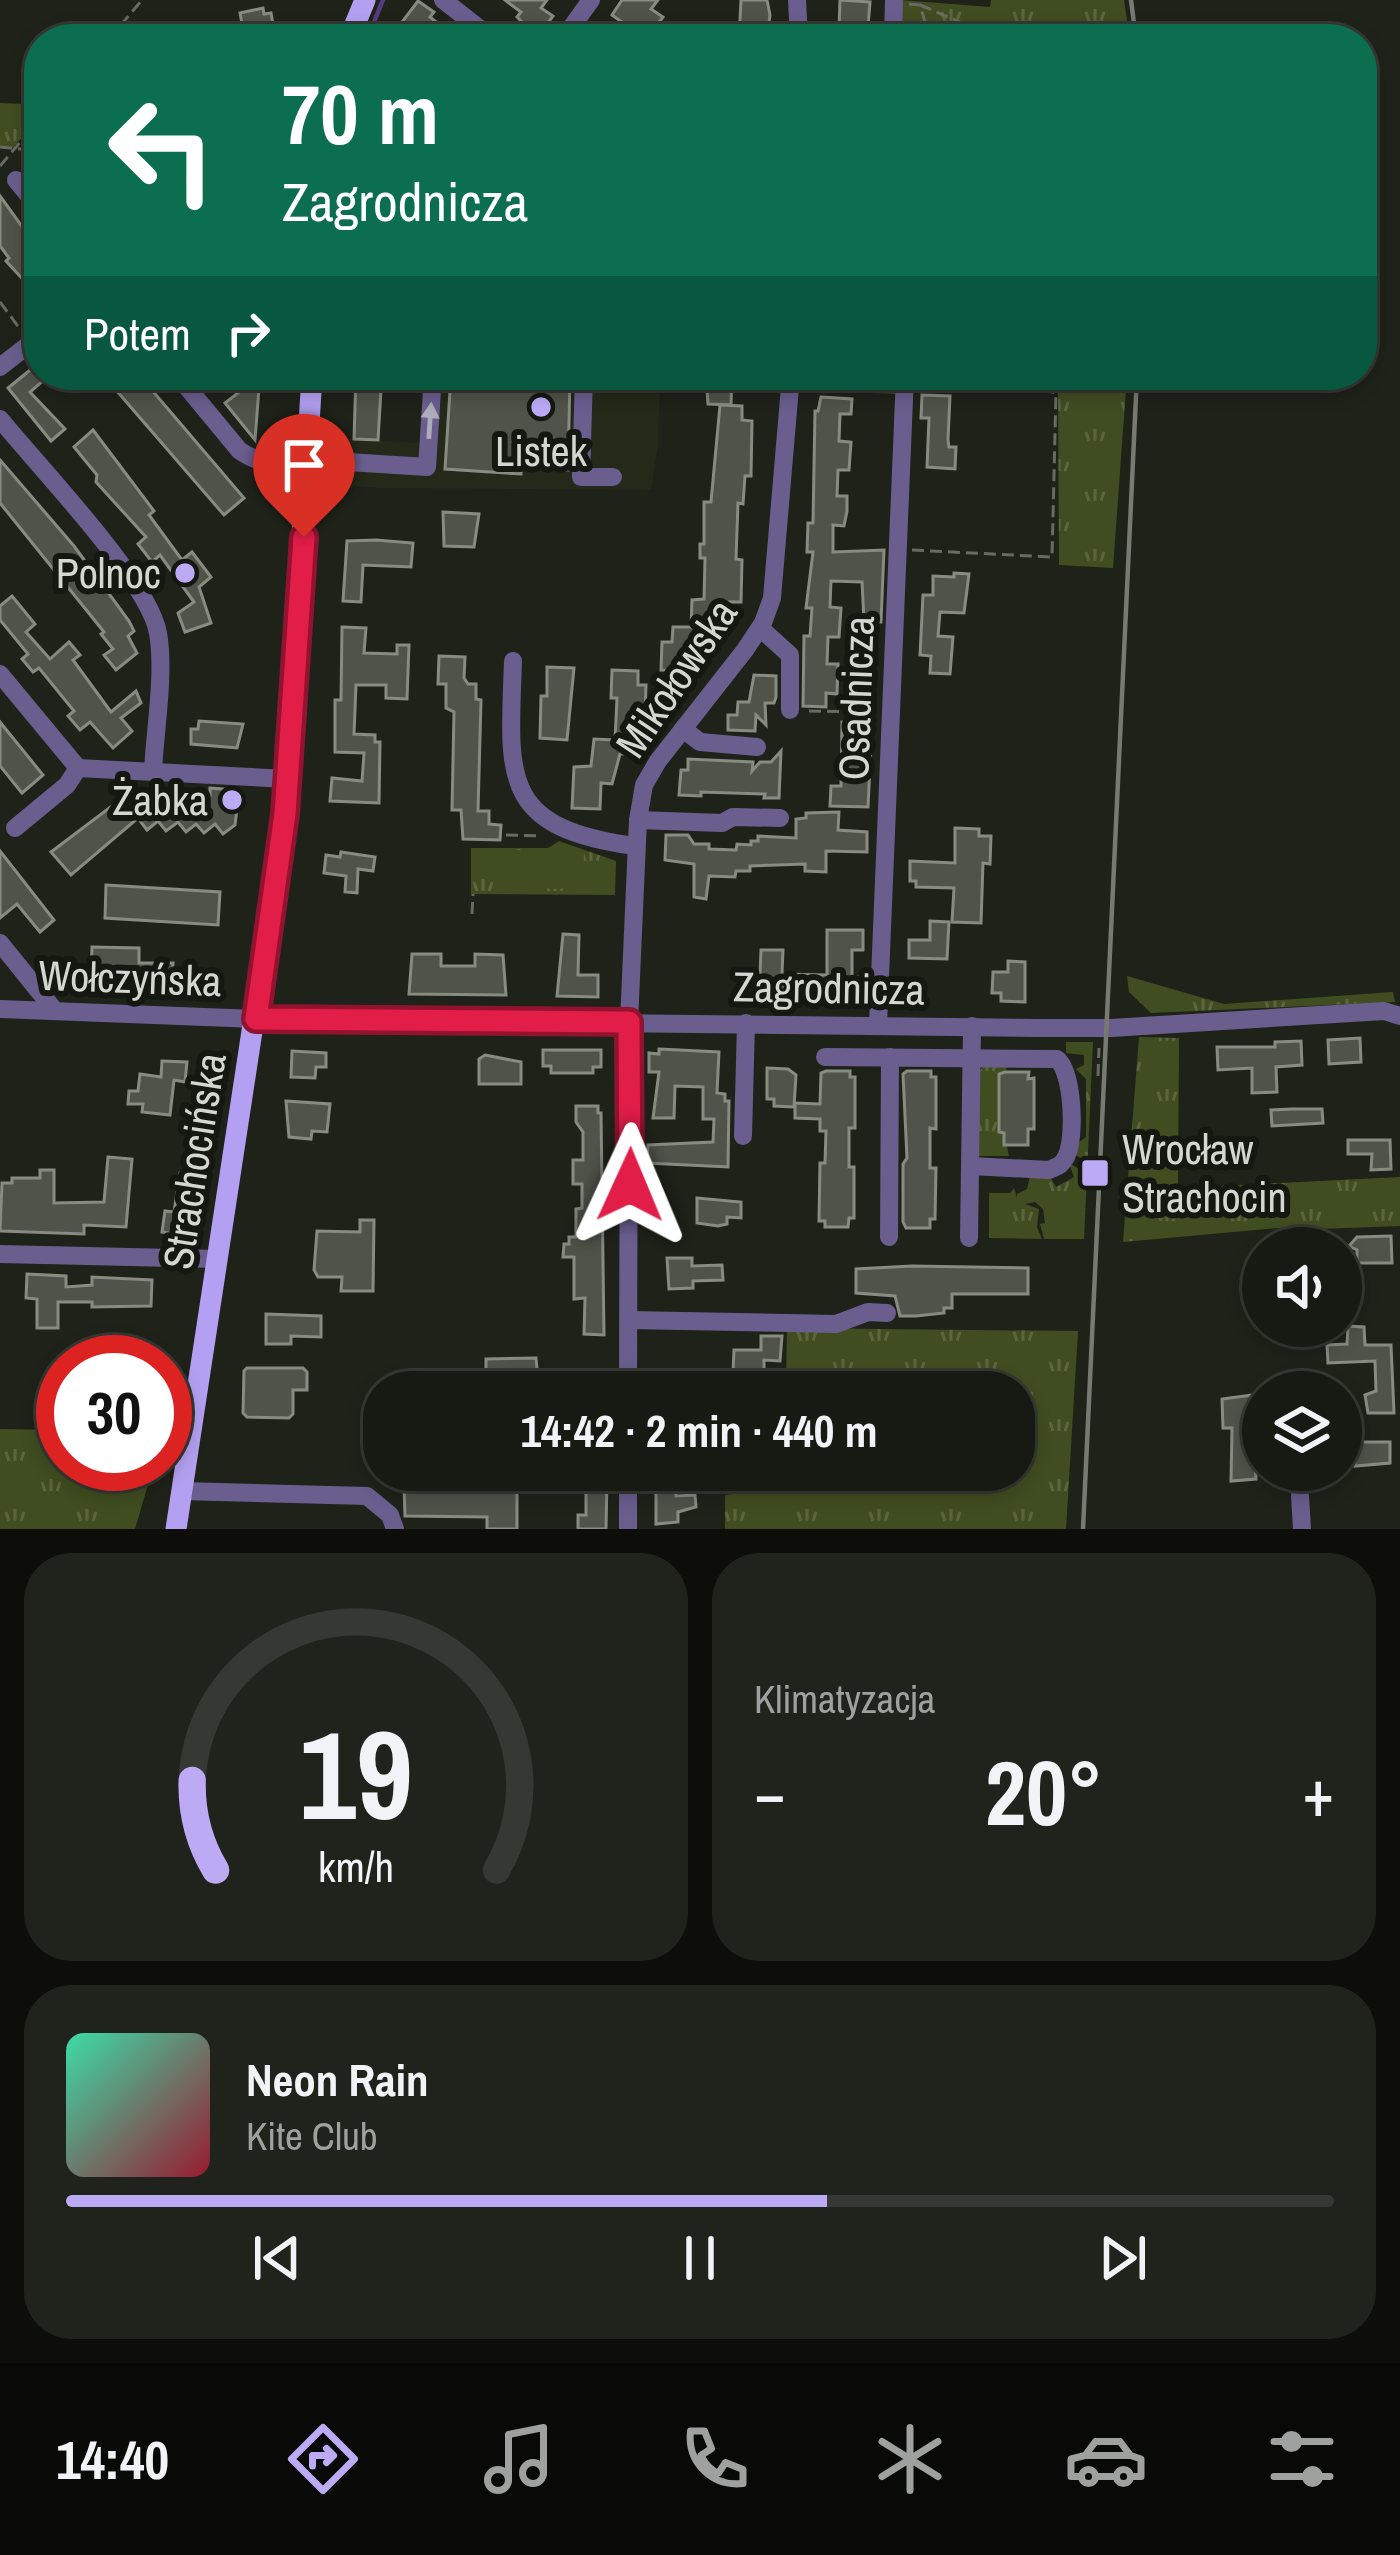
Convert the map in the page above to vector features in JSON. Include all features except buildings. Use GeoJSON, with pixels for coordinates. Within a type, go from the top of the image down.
{"type":"FeatureCollection","features":[{"type":"Feature","properties":{"kind":"main road","name":"Strachocińska"},"geometry":{"type":"LineString","coordinates":[[192,1420],[256,1019],[288,779],[311,390]]}},
{"type":"Feature","properties":{"kind":"main road","name":"Strachocińska"},"geometry":{"type":"LineString","coordinates":[[176,1529],[181,1491]]}},
{"type":"Feature","properties":{"kind":"street"},"geometry":{"type":"LineString","coordinates":[[443,0],[474,24]]}},
{"type":"Feature","properties":{"kind":"street"},"geometry":{"type":"LineString","coordinates":[[16,180],[24,190]]}},
{"type":"Feature","properties":{"kind":"street"},"geometry":{"type":"LineString","coordinates":[[0,367],[24,348]]}},
{"type":"Feature","properties":{"kind":"street"},"geometry":{"type":"LineString","coordinates":[[189,390],[250,458],[334,476],[348,462],[427,467],[433,390]]}},
{"type":"Feature","properties":{"kind":"street"},"geometry":{"type":"LineString","coordinates":[[584,390],[581,478],[613,477]]}},
{"type":"Feature","properties":{"kind":"street","name":"Mikołowska"},"geometry":{"type":"LineString","coordinates":[[628,1371],[629,1022],[638,820],[644,785],[760,628],[776,577],[790,390]]}},
{"type":"Feature","properties":{"kind":"street","name":"Osadnicza"},"geometry":{"type":"LineString","coordinates":[[878,1025],[904,390]]}},
{"type":"Feature","properties":{"kind":"street"},"geometry":{"type":"LineString","coordinates":[[0,419],[131,578],[152,611],[159,643],[153,771]]}},
{"type":"Feature","properties":{"kind":"street"},"geometry":{"type":"LineString","coordinates":[[760,628],[790,655],[790,710]]}},
{"type":"Feature","properties":{"kind":"street"},"geometry":{"type":"LineString","coordinates":[[513,661],[513,774],[522,794],[556,824],[635,846]]}},
{"type":"Feature","properties":{"kind":"street"},"geometry":{"type":"LineString","coordinates":[[0,674],[78,769],[288,779]]}},
{"type":"Feature","properties":{"kind":"street"},"geometry":{"type":"LineString","coordinates":[[683,729],[700,742],[757,746]]}},
{"type":"Feature","properties":{"kind":"street"},"geometry":{"type":"LineString","coordinates":[[15,828],[67,785],[78,769]]}},
{"type":"Feature","properties":{"kind":"street"},"geometry":{"type":"LineString","coordinates":[[638,820],[722,823],[733,817],[780,818]]}},
{"type":"Feature","properties":{"kind":"street"},"geometry":{"type":"LineString","coordinates":[[0,944],[55,1011]]}},
{"type":"Feature","properties":{"kind":"street","name":"Wołczyńska"},"geometry":{"type":"LineString","coordinates":[[0,1009],[256,1019]]}},
{"type":"Feature","properties":{"kind":"street","name":"Zagrodnicza"},"geometry":{"type":"LineString","coordinates":[[256,1019],[1107,1028],[1384,1011],[1400,1016]]}},
{"type":"Feature","properties":{"kind":"street"},"geometry":{"type":"LineString","coordinates":[[743,1136],[746,1023]]}},
{"type":"Feature","properties":{"kind":"street"},"geometry":{"type":"LineString","coordinates":[[969,1238],[972,1026]]}},
{"type":"Feature","properties":{"kind":"street"},"geometry":{"type":"LineString","coordinates":[[825,1057],[1057,1059],[1068,1071],[1070,1087],[1068,1152],[1059,1166],[1049,1170],[971,1166]]}},
{"type":"Feature","properties":{"kind":"street"},"geometry":{"type":"LineString","coordinates":[[889,1237],[890,1057]]}},
{"type":"Feature","properties":{"kind":"street"},"geometry":{"type":"LineString","coordinates":[[0,1254],[217,1259]]}},
{"type":"Feature","properties":{"kind":"street"},"geometry":{"type":"LineString","coordinates":[[629,1320],[836,1324],[868,1312],[887,1312]]}},
{"type":"Feature","properties":{"kind":"street"},"geometry":{"type":"LineString","coordinates":[[181,1491],[367,1496],[390,1515],[395,1529]]}},
{"type":"Feature","properties":{"kind":"street"},"geometry":{"type":"LineString","coordinates":[[628,1491],[628,1529]]}},
{"type":"Feature","properties":{"kind":"street"},"geometry":{"type":"LineString","coordinates":[[1300,1496],[1302,1529]]}},
{"type":"Feature","properties":{"kind":"path"},"geometry":{"type":"LineString","coordinates":[[122,24],[142,0]]}},
{"type":"Feature","properties":{"kind":"path"},"geometry":{"type":"LineString","coordinates":[[894,1],[920,5],[964,24]]}},
{"type":"Feature","properties":{"kind":"path"},"geometry":{"type":"LineString","coordinates":[[920,5],[926,24]]}},
{"type":"Feature","properties":{"kind":"path"},"geometry":{"type":"LineString","coordinates":[[0,166],[24,138]]}},
{"type":"Feature","properties":{"kind":"path"},"geometry":{"type":"LineString","coordinates":[[0,147],[24,151]]}},
{"type":"Feature","properties":{"kind":"path"},"geometry":{"type":"LineString","coordinates":[[0,302],[24,333]]}},
{"type":"Feature","properties":{"kind":"path"},"geometry":{"type":"LineString","coordinates":[[899,549],[1052,557],[1056,393],[1046,390]]}},
{"type":"Feature","properties":{"kind":"path"},"geometry":{"type":"LineString","coordinates":[[790,710],[892,713]]}},
{"type":"Feature","properties":{"kind":"path"},"geometry":{"type":"LineString","coordinates":[[506,835],[548,836],[556,824]]}},
{"type":"Feature","properties":{"kind":"path"},"geometry":{"type":"LineString","coordinates":[[472,894],[472,914]]}},
{"type":"Feature","properties":{"kind":"shaded area","name":"Listek"},"geometry":{"type":"Polygon","coordinates":[[[424,390],[660,390],[651,490],[326,484],[329,438],[421,443],[424,390]]]}},
{"type":"Feature","properties":{"kind":"green space"},"geometry":{"type":"Polygon","coordinates":[[[900,0],[990,7],[991,0],[1124,0],[1128,24],[899,24],[900,0]]]}},
{"type":"Feature","properties":{"kind":"green space"},"geometry":{"type":"Polygon","coordinates":[[[0,103],[23,104],[24,135],[13,148],[0,146],[0,103]]]}},
{"type":"Feature","properties":{"kind":"green space"},"geometry":{"type":"Polygon","coordinates":[[[803,390],[900,390],[899,394],[803,390]]]}},
{"type":"Feature","properties":{"kind":"green space"},"geometry":{"type":"Polygon","coordinates":[[[1058,390],[1126,390],[1113,568],[1059,565],[1058,390]]]}},
{"type":"Feature","properties":{"kind":"green space"},"geometry":{"type":"Polygon","coordinates":[[[559,841],[616,861],[615,895],[471,894],[471,848],[548,848],[559,841]]]}},
{"type":"Feature","properties":{"kind":"green space"},"geometry":{"type":"Polygon","coordinates":[[[499,850],[584,851],[583,889],[498,888],[499,850]]]}},
{"type":"Feature","properties":{"kind":"green space"},"geometry":{"type":"Polygon","coordinates":[[[1127,976],[1224,1004],[1393,992],[1395,1002],[1151,1013],[1129,992],[1127,976]]]}},
{"type":"Feature","properties":{"kind":"green space"},"geometry":{"type":"Polygon","coordinates":[[[1139,1037],[1179,1038],[1178,1188],[1400,1177],[1400,1226],[1242,1227],[1242,1231],[1123,1242],[1139,1037]]]}},
{"type":"Feature","properties":{"kind":"green space"},"geometry":{"type":"Polygon","coordinates":[[[1066,1042],[1093,1042],[1084,1239],[1044,1239],[1043,1209],[1035,1202],[1025,1204],[1039,1209],[1037,1227],[1042,1239],[989,1238],[989,1193],[1010,1193],[1014,1188],[1017,1198],[1027,1189],[1030,1176],[1049,1175],[1056,1187],[1074,1177],[1069,1163],[1079,1169],[1084,1160],[1074,1154],[1075,1145],[1086,1137],[1086,1079],[1076,1069],[1084,1065],[1084,1055],[1066,1053],[1066,1042]]]}},
{"type":"Feature","properties":{"kind":"green space"},"geometry":{"type":"Polygon","coordinates":[[[1007,1065],[1005,1075],[999,1075],[1004,1109],[999,1109],[999,1132],[1004,1133],[1009,1156],[979,1156],[979,1072],[983,1067],[1007,1065]]]}},
{"type":"Feature","properties":{"kind":"green space"},"geometry":{"type":"Polygon","coordinates":[[[787,1328],[1078,1331],[1066,1529],[725,1529],[725,1495],[1035,1491],[1035,1371],[786,1371],[787,1328]]]}},
{"type":"Feature","properties":{"kind":"green space"},"geometry":{"type":"Polygon","coordinates":[[[0,1429],[36,1430],[36,1491],[146,1491],[135,1529],[0,1529],[0,1429]]]}},
{"type":"Feature","properties":{"kind":"waterway"},"geometry":{"type":"LineString","coordinates":[[373,24],[383,0]]}},
{"type":"Feature","properties":{"kind":"railway"},"geometry":{"type":"LineString","coordinates":[[1131,0],[1134,24]]}},
{"type":"Feature","properties":{"kind":"railway"},"geometry":{"type":"LineString","coordinates":[[1083,1529],[1136,390]]}},
{"type":"Feature","properties":{"kind":"place","name":"Listek"},"geometry":{"type":"Point","coordinates":[541,407]}},
{"type":"Feature","properties":{"kind":"place","name":"Polnoc"},"geometry":{"type":"Point","coordinates":[185,573]}},
{"type":"Feature","properties":{"kind":"place","name":"Żabka"},"geometry":{"type":"Point","coordinates":[232,800]}},
{"type":"Feature","properties":{"kind":"place","name":"Wrocław Strachocin"},"geometry":{"type":"Point","coordinates":[1095,1173]}},
{"type":"Feature","properties":{"kind":"route"},"geometry":{"type":"LineString","coordinates":[[304,537],[285,814],[256,1019],[629,1022],[630,1185]]}}]}
